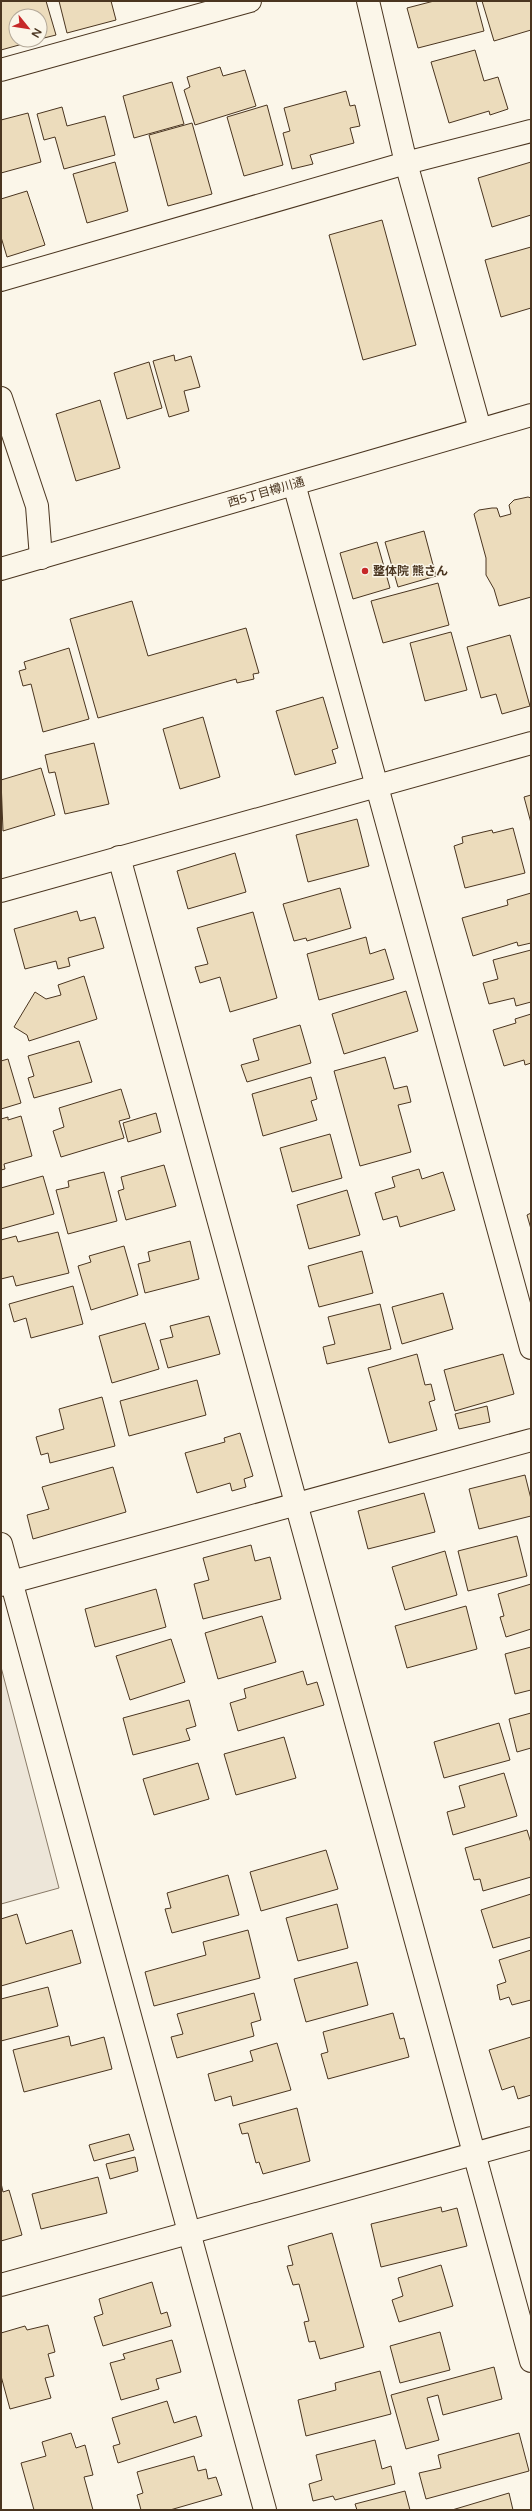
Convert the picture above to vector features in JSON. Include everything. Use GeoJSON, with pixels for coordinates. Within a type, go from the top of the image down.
{"type":"FeatureCollection","features":[{"type":"Feature","properties":{"kind":"street"},"geometry":{"type":"LineString","coordinates":[[1,70],[250,1]]}},
{"type":"Feature","properties":{"kind":"street"},"geometry":{"type":"LineString","coordinates":[[368,1],[406,163],[480,429]]}},
{"type":"Feature","properties":{"kind":"street"},"geometry":{"type":"LineString","coordinates":[[1,280],[406,163],[531,131]]}},
{"type":"Feature","properties":{"kind":"street"},"geometry":{"type":"LineString","coordinates":[[1,398],[37,506],[41,558]]}},
{"type":"Feature","properties":{"kind":"street","name":"西5丁目樽川通"},"geometry":{"type":"LineString","coordinates":[[1,570],[531,415]]}},
{"type":"Feature","properties":{"kind":"street"},"geometry":{"type":"LineString","coordinates":[[294,484],[531,1348]]}},
{"type":"Feature","properties":{"kind":"street"},"geometry":{"type":"LineString","coordinates":[[1,890],[531,743]]}},
{"type":"Feature","properties":{"kind":"street"},"geometry":{"type":"LineString","coordinates":[[118,857],[297,1504],[473,2154],[531,2361]]}},
{"type":"Feature","properties":{"kind":"street"},"geometry":{"type":"LineString","coordinates":[[7,1584],[531,1440]]}},
{"type":"Feature","properties":{"kind":"street"},"geometry":{"type":"LineString","coordinates":[[1,1544],[7,1584],[265,2510]]}},
{"type":"Feature","properties":{"kind":"street"},"geometry":{"type":"LineString","coordinates":[[1,2285],[531,2138]]}},
{"type":"Feature","properties":{"kind":"shaded area"},"geometry":{"type":"Polygon","coordinates":[[[1,1667],[59,1888],[1,1904],[1,1667]]]}},
{"type":"Feature","properties":{"kind":"building"},"geometry":{"type":"Polygon","coordinates":[[[1,1],[46,1],[56,35],[48,37],[48,8],[8,8],[8,48],[1,50],[1,1]]]}},
{"type":"Feature","properties":{"kind":"building"},"geometry":{"type":"Polygon","coordinates":[[[59,1],[111,1],[116,20],[67,33],[59,1]]]}},
{"type":"Feature","properties":{"kind":"building"},"geometry":{"type":"Polygon","coordinates":[[[434,1],[476,1],[484,31],[418,48],[407,8],[434,1]]]}},
{"type":"Feature","properties":{"kind":"building"},"geometry":{"type":"Polygon","coordinates":[[[482,1],[531,1],[531,30],[494,41],[482,1]]]}},
{"type":"Feature","properties":{"kind":"building"},"geometry":{"type":"Polygon","coordinates":[[[475,50],[484,81],[498,77],[508,109],[490,115],[489,111],[449,123],[431,62],[475,50]]]}},
{"type":"Feature","properties":{"kind":"building"},"geometry":{"type":"Polygon","coordinates":[[[220,67],[223,76],[245,70],[256,106],[195,125],[184,90],[190,87],[187,77],[220,67]]]}},
{"type":"Feature","properties":{"kind":"building"},"geometry":{"type":"Polygon","coordinates":[[[172,82],[184,124],[134,138],[123,96],[172,82]]]}},
{"type":"Feature","properties":{"kind":"building"},"geometry":{"type":"Polygon","coordinates":[[[346,91],[350,106],[355,105],[360,126],[350,128],[354,143],[310,155],[313,164],[292,169],[283,133],[290,131],[284,108],[346,91]]]}},
{"type":"Feature","properties":{"kind":"building"},"geometry":{"type":"Polygon","coordinates":[[[267,105],[283,165],[244,176],[227,117],[267,105]]]}},
{"type":"Feature","properties":{"kind":"building"},"geometry":{"type":"Polygon","coordinates":[[[62,107],[67,126],[105,116],[115,155],[64,169],[55,137],[44,140],[37,114],[62,107]]]}},
{"type":"Feature","properties":{"kind":"building"},"geometry":{"type":"Polygon","coordinates":[[[28,113],[41,162],[1,173],[1,120],[28,113]]]}},
{"type":"Feature","properties":{"kind":"building"},"geometry":{"type":"Polygon","coordinates":[[[192,123],[212,194],[168,206],[149,135],[192,123]]]}},
{"type":"Feature","properties":{"kind":"building"},"geometry":{"type":"Polygon","coordinates":[[[115,162],[128,211],[87,223],[73,174],[115,162]]]}},
{"type":"Feature","properties":{"kind":"building"},"geometry":{"type":"Polygon","coordinates":[[[531,162],[531,215],[492,227],[478,178],[531,162]]]}},
{"type":"Feature","properties":{"kind":"building"},"geometry":{"type":"Polygon","coordinates":[[[27,191],[45,245],[7,257],[1,237],[1,199],[27,191]]]}},
{"type":"Feature","properties":{"kind":"building"},"geometry":{"type":"Polygon","coordinates":[[[382,220],[416,345],[363,360],[329,235],[382,220]]]}},
{"type":"Feature","properties":{"kind":"building"},"geometry":{"type":"Polygon","coordinates":[[[531,247],[531,308],[501,317],[485,260],[531,247]]]}},
{"type":"Feature","properties":{"kind":"building"},"geometry":{"type":"Polygon","coordinates":[[[174,355],[175,361],[191,356],[200,387],[184,391],[189,411],[169,417],[153,361],[174,355]]]}},
{"type":"Feature","properties":{"kind":"building"},"geometry":{"type":"Polygon","coordinates":[[[149,362],[162,408],[127,419],[114,373],[149,362]]]}},
{"type":"Feature","properties":{"kind":"building"},"geometry":{"type":"Polygon","coordinates":[[[100,400],[120,468],[76,481],[56,414],[100,400]]]}},
{"type":"Feature","properties":{"kind":"building"},"geometry":{"type":"Polygon","coordinates":[[[528,497],[531,498],[531,597],[499,606],[494,589],[486,575],[486,558],[474,514],[479,510],[497,508],[500,517],[511,514],[509,505],[514,500],[528,497]]]}},
{"type":"Feature","properties":{"kind":"building"},"geometry":{"type":"Polygon","coordinates":[[[424,531],[436,576],[398,587],[385,542],[424,531]]]}},
{"type":"Feature","properties":{"kind":"building","name":"整体院 熊さん"},"geometry":{"type":"Polygon","coordinates":[[[377,542],[390,588],[353,599],[340,553],[377,542]]]}},
{"type":"Feature","properties":{"kind":"building"},"geometry":{"type":"Polygon","coordinates":[[[438,583],[449,625],[383,643],[371,601],[438,583]]]}},
{"type":"Feature","properties":{"kind":"building"},"geometry":{"type":"Polygon","coordinates":[[[132,601],[148,656],[246,628],[259,673],[253,674],[254,679],[237,683],[236,679],[98,718],[70,619],[132,601]]]}},
{"type":"Feature","properties":{"kind":"building"},"geometry":{"type":"Polygon","coordinates":[[[451,632],[467,690],[425,701],[410,643],[451,632]]]}},
{"type":"Feature","properties":{"kind":"building"},"geometry":{"type":"Polygon","coordinates":[[[510,635],[530,706],[502,714],[496,694],[481,698],[467,647],[510,635]]]}},
{"type":"Feature","properties":{"kind":"building"},"geometry":{"type":"Polygon","coordinates":[[[69,648],[89,719],[43,732],[31,684],[23,686],[19,671],[26,669],[24,662],[69,648]]]}},
{"type":"Feature","properties":{"kind":"building"},"geometry":{"type":"Polygon","coordinates":[[[323,697],[338,748],[332,750],[336,763],[295,775],[276,711],[323,697]]]}},
{"type":"Feature","properties":{"kind":"building"},"geometry":{"type":"Polygon","coordinates":[[[203,717],[220,777],[180,789],[163,729],[203,717]]]}},
{"type":"Feature","properties":{"kind":"building"},"geometry":{"type":"Polygon","coordinates":[[[94,743],[109,804],[65,814],[55,772],[49,773],[45,755],[94,743]]]}},
{"type":"Feature","properties":{"kind":"building"},"geometry":{"type":"Polygon","coordinates":[[[41,768],[55,815],[3,831],[1,780],[41,768]]]}},
{"type":"Feature","properties":{"kind":"building"},"geometry":{"type":"Polygon","coordinates":[[[531,795],[531,823],[524,797],[531,795]]]}},
{"type":"Feature","properties":{"kind":"building"},"geometry":{"type":"Polygon","coordinates":[[[357,819],[369,866],[308,882],[296,835],[357,819]]]}},
{"type":"Feature","properties":{"kind":"building"},"geometry":{"type":"Polygon","coordinates":[[[513,828],[525,873],[465,888],[454,846],[463,843],[462,837],[492,830],[493,833],[513,828]]]}},
{"type":"Feature","properties":{"kind":"building"},"geometry":{"type":"Polygon","coordinates":[[[235,853],[246,892],[188,909],[177,871],[235,853]]]}},
{"type":"Feature","properties":{"kind":"building"},"geometry":{"type":"Polygon","coordinates":[[[340,888],[351,928],[307,941],[306,938],[294,941],[283,904],[340,888]]]}},
{"type":"Feature","properties":{"kind":"building"},"geometry":{"type":"Polygon","coordinates":[[[531,893],[531,943],[518,946],[517,942],[473,956],[462,918],[508,905],[507,900],[531,893]]]}},
{"type":"Feature","properties":{"kind":"building"},"geometry":{"type":"Polygon","coordinates":[[[77,911],[80,921],[95,917],[104,948],[68,958],[70,966],[58,969],[56,961],[25,969],[14,929],[77,911]]]}},
{"type":"Feature","properties":{"kind":"building"},"geometry":{"type":"Polygon","coordinates":[[[253,912],[277,998],[230,1012],[220,977],[200,983],[195,967],[208,964],[197,928],[253,912]]]}},
{"type":"Feature","properties":{"kind":"building"},"geometry":{"type":"Polygon","coordinates":[[[366,937],[370,954],[385,949],[394,979],[319,1000],[307,954],[366,937]]]}},
{"type":"Feature","properties":{"kind":"building"},"geometry":{"type":"Polygon","coordinates":[[[531,950],[531,1002],[516,1006],[514,998],[489,1004],[483,983],[498,979],[493,960],[531,950]]]}},
{"type":"Feature","properties":{"kind":"building"},"geometry":{"type":"Polygon","coordinates":[[[84,976],[97,1019],[29,1041],[27,1035],[14,1027],[35,992],[46,999],[61,995],[58,985],[84,976]]]}},
{"type":"Feature","properties":{"kind":"building"},"geometry":{"type":"Polygon","coordinates":[[[406,991],[418,1031],[344,1054],[332,1014],[406,991]]]}},
{"type":"Feature","properties":{"kind":"building"},"geometry":{"type":"Polygon","coordinates":[[[531,1014],[531,1063],[525,1065],[524,1060],[504,1066],[493,1030],[516,1023],[515,1019],[531,1014]]]}},
{"type":"Feature","properties":{"kind":"building"},"geometry":{"type":"Polygon","coordinates":[[[300,1025],[311,1063],[247,1082],[241,1065],[259,1060],[253,1039],[300,1025]]]}},
{"type":"Feature","properties":{"kind":"building"},"geometry":{"type":"Polygon","coordinates":[[[79,1041],[92,1082],[34,1098],[28,1078],[34,1076],[28,1056],[79,1041]]]}},
{"type":"Feature","properties":{"kind":"building"},"geometry":{"type":"Polygon","coordinates":[[[385,1057],[394,1089],[407,1086],[411,1102],[398,1105],[411,1152],[360,1166],[334,1071],[385,1057]]]}},
{"type":"Feature","properties":{"kind":"building"},"geometry":{"type":"Polygon","coordinates":[[[8,1059],[21,1103],[1,1109],[1,1061],[8,1059]]]}},
{"type":"Feature","properties":{"kind":"building"},"geometry":{"type":"Polygon","coordinates":[[[311,1077],[317,1099],[311,1101],[317,1120],[263,1136],[252,1094],[311,1077]]]}},
{"type":"Feature","properties":{"kind":"building"},"geometry":{"type":"Polygon","coordinates":[[[121,1089],[130,1118],[119,1121],[124,1138],[61,1157],[53,1131],[64,1127],[59,1108],[121,1089]]]}},
{"type":"Feature","properties":{"kind":"building"},"geometry":{"type":"Polygon","coordinates":[[[156,1113],[161,1132],[128,1142],[123,1123],[156,1113]]]}},
{"type":"Feature","properties":{"kind":"building"},"geometry":{"type":"Polygon","coordinates":[[[21,1116],[32,1156],[4,1164],[5,1169],[1,1170],[1,1119],[8,1117],[8,1120],[21,1116]]]}},
{"type":"Feature","properties":{"kind":"building"},"geometry":{"type":"Polygon","coordinates":[[[330,1134],[342,1178],[292,1192],[280,1148],[330,1134]]]}},
{"type":"Feature","properties":{"kind":"building"},"geometry":{"type":"Polygon","coordinates":[[[164,1165],[176,1206],[126,1220],[118,1191],[124,1189],[121,1177],[164,1165]]]}},
{"type":"Feature","properties":{"kind":"building"},"geometry":{"type":"Polygon","coordinates":[[[419,1169],[422,1179],[443,1172],[455,1210],[400,1227],[397,1216],[383,1220],[375,1193],[395,1187],[392,1177],[419,1169]]]}},
{"type":"Feature","properties":{"kind":"building"},"geometry":{"type":"Polygon","coordinates":[[[104,1172],[117,1221],[68,1234],[56,1190],[69,1187],[68,1181],[104,1172]]]}},
{"type":"Feature","properties":{"kind":"building"},"geometry":{"type":"Polygon","coordinates":[[[43,1176],[54,1214],[1,1229],[1,1188],[43,1176]]]}},
{"type":"Feature","properties":{"kind":"building"},"geometry":{"type":"Polygon","coordinates":[[[347,1190],[360,1235],[309,1249],[297,1205],[347,1190]]]}},
{"type":"Feature","properties":{"kind":"building"},"geometry":{"type":"Polygon","coordinates":[[[531,1213],[531,1229],[527,1215],[531,1213]]]}},
{"type":"Feature","properties":{"kind":"building"},"geometry":{"type":"Polygon","coordinates":[[[58,1232],[69,1273],[16,1286],[13,1276],[1,1279],[1,1240],[16,1236],[18,1242],[58,1232]]]}},
{"type":"Feature","properties":{"kind":"building"},"geometry":{"type":"Polygon","coordinates":[[[190,1241],[199,1279],[145,1293],[138,1264],[150,1261],[148,1252],[190,1241]]]}},
{"type":"Feature","properties":{"kind":"building"},"geometry":{"type":"Polygon","coordinates":[[[124,1246],[138,1295],[91,1310],[78,1266],[91,1262],[89,1256],[124,1246]]]}},
{"type":"Feature","properties":{"kind":"building"},"geometry":{"type":"Polygon","coordinates":[[[362,1251],[373,1293],[319,1307],[308,1266],[362,1251]]]}},
{"type":"Feature","properties":{"kind":"building"},"geometry":{"type":"Polygon","coordinates":[[[73,1286],[83,1324],[31,1338],[26,1318],[14,1322],[9,1304],[73,1286]]]}},
{"type":"Feature","properties":{"kind":"building"},"geometry":{"type":"Polygon","coordinates":[[[443,1293],[453,1329],[402,1344],[392,1307],[443,1293]]]}},
{"type":"Feature","properties":{"kind":"building"},"geometry":{"type":"Polygon","coordinates":[[[380,1304],[391,1349],[327,1364],[323,1347],[335,1344],[328,1317],[380,1304]]]}},
{"type":"Feature","properties":{"kind":"building"},"geometry":{"type":"Polygon","coordinates":[[[209,1316],[220,1354],[168,1368],[160,1340],[173,1337],[170,1326],[209,1316]]]}},
{"type":"Feature","properties":{"kind":"building"},"geometry":{"type":"Polygon","coordinates":[[[145,1323],[159,1369],[112,1383],[99,1336],[145,1323]]]}},
{"type":"Feature","properties":{"kind":"building"},"geometry":{"type":"Polygon","coordinates":[[[417,1354],[425,1385],[431,1384],[435,1400],[429,1402],[437,1430],[389,1443],[368,1368],[417,1354]]]}},
{"type":"Feature","properties":{"kind":"building"},"geometry":{"type":"Polygon","coordinates":[[[503,1354],[514,1394],[455,1411],[444,1370],[503,1354]]]}},
{"type":"Feature","properties":{"kind":"building"},"geometry":{"type":"Polygon","coordinates":[[[197,1380],[206,1415],[129,1436],[120,1401],[197,1380]]]}},
{"type":"Feature","properties":{"kind":"building"},"geometry":{"type":"Polygon","coordinates":[[[102,1397],[115,1446],[50,1463],[48,1453],[41,1455],[36,1437],[64,1429],[59,1409],[102,1397]]]}},
{"type":"Feature","properties":{"kind":"building"},"geometry":{"type":"Polygon","coordinates":[[[487,1406],[490,1422],[459,1429],[455,1414],[487,1406]]]}},
{"type":"Feature","properties":{"kind":"building"},"geometry":{"type":"Polygon","coordinates":[[[240,1433],[253,1476],[244,1479],[246,1487],[232,1491],[230,1483],[197,1493],[185,1453],[225,1442],[224,1438],[240,1433]]]}},
{"type":"Feature","properties":{"kind":"building"},"geometry":{"type":"Polygon","coordinates":[[[113,1467],[126,1512],[33,1539],[27,1515],[49,1509],[42,1487],[113,1467]]]}},
{"type":"Feature","properties":{"kind":"building"},"geometry":{"type":"Polygon","coordinates":[[[525,1475],[531,1499],[531,1516],[479,1529],[469,1489],[525,1475]]]}},
{"type":"Feature","properties":{"kind":"building"},"geometry":{"type":"Polygon","coordinates":[[[424,1493],[435,1532],[368,1549],[358,1511],[424,1493]]]}},
{"type":"Feature","properties":{"kind":"building"},"geometry":{"type":"Polygon","coordinates":[[[517,1536],[527,1576],[468,1591],[458,1551],[517,1536]]]}},
{"type":"Feature","properties":{"kind":"building"},"geometry":{"type":"Polygon","coordinates":[[[251,1545],[255,1561],[270,1557],[281,1599],[203,1619],[194,1584],[209,1580],[203,1558],[251,1545]]]}},
{"type":"Feature","properties":{"kind":"building"},"geometry":{"type":"Polygon","coordinates":[[[445,1551],[457,1595],[405,1610],[392,1567],[445,1551]]]}},
{"type":"Feature","properties":{"kind":"building"},"geometry":{"type":"Polygon","coordinates":[[[531,1584],[531,1629],[506,1637],[500,1617],[504,1616],[498,1594],[531,1584]]]}},
{"type":"Feature","properties":{"kind":"building"},"geometry":{"type":"Polygon","coordinates":[[[156,1589],[166,1627],[95,1647],[85,1609],[156,1589]]]}},
{"type":"Feature","properties":{"kind":"building"},"geometry":{"type":"Polygon","coordinates":[[[466,1606],[477,1649],[407,1668],[395,1626],[466,1606]]]}},
{"type":"Feature","properties":{"kind":"building"},"geometry":{"type":"Polygon","coordinates":[[[262,1616],[276,1662],[218,1679],[205,1633],[262,1616]]]}},
{"type":"Feature","properties":{"kind":"building"},"geometry":{"type":"Polygon","coordinates":[[[171,1639],[185,1682],[130,1700],[116,1656],[171,1639]]]}},
{"type":"Feature","properties":{"kind":"building"},"geometry":{"type":"Polygon","coordinates":[[[531,1647],[531,1690],[515,1694],[505,1654],[531,1647]]]}},
{"type":"Feature","properties":{"kind":"building"},"geometry":{"type":"Polygon","coordinates":[[[303,1671],[307,1685],[317,1682],[324,1705],[238,1731],[230,1703],[246,1698],[244,1689],[303,1671]]]}},
{"type":"Feature","properties":{"kind":"building"},"geometry":{"type":"Polygon","coordinates":[[[189,1700],[196,1726],[186,1729],[190,1740],[133,1755],[123,1718],[189,1700]]]}},
{"type":"Feature","properties":{"kind":"building"},"geometry":{"type":"Polygon","coordinates":[[[531,1713],[531,1748],[517,1752],[509,1719],[531,1713]]]}},
{"type":"Feature","properties":{"kind":"building"},"geometry":{"type":"Polygon","coordinates":[[[499,1723],[510,1760],[444,1778],[434,1742],[499,1723]]]}},
{"type":"Feature","properties":{"kind":"building"},"geometry":{"type":"Polygon","coordinates":[[[284,1737],[296,1778],[236,1795],[224,1754],[284,1737]]]}},
{"type":"Feature","properties":{"kind":"building"},"geometry":{"type":"Polygon","coordinates":[[[198,1763],[209,1799],[154,1815],[143,1779],[198,1763]]]}},
{"type":"Feature","properties":{"kind":"building"},"geometry":{"type":"Polygon","coordinates":[[[504,1773],[517,1816],[453,1835],[447,1812],[465,1807],[459,1786],[504,1773]]]}},
{"type":"Feature","properties":{"kind":"building"},"geometry":{"type":"Polygon","coordinates":[[[527,1830],[531,1843],[531,1877],[483,1891],[480,1879],[474,1880],[465,1848],[527,1830]]]}},
{"type":"Feature","properties":{"kind":"building"},"geometry":{"type":"Polygon","coordinates":[[[326,1850],[338,1889],[261,1911],[250,1872],[326,1850]]]}},
{"type":"Feature","properties":{"kind":"building"},"geometry":{"type":"Polygon","coordinates":[[[228,1875],[239,1915],[172,1933],[165,1909],[171,1908],[167,1893],[228,1875]]]}},
{"type":"Feature","properties":{"kind":"building"},"geometry":{"type":"Polygon","coordinates":[[[531,1894],[531,1937],[493,1948],[481,1910],[531,1894]]]}},
{"type":"Feature","properties":{"kind":"building"},"geometry":{"type":"Polygon","coordinates":[[[337,1904],[348,1948],[298,1961],[286,1918],[337,1904]]]}},
{"type":"Feature","properties":{"kind":"building"},"geometry":{"type":"Polygon","coordinates":[[[17,1914],[26,1944],[72,1930],[81,1963],[1,1986],[1,1919],[17,1914]]]}},
{"type":"Feature","properties":{"kind":"building"},"geometry":{"type":"Polygon","coordinates":[[[248,1930],[260,1978],[154,2006],[145,1972],[206,1955],[203,1942],[248,1930]]]}},
{"type":"Feature","properties":{"kind":"building"},"geometry":{"type":"Polygon","coordinates":[[[531,1950],[531,2000],[512,2005],[509,1997],[500,2000],[497,1985],[506,1982],[499,1960],[531,1950]]]}},
{"type":"Feature","properties":{"kind":"building"},"geometry":{"type":"Polygon","coordinates":[[[357,1962],[368,2005],[306,2022],[294,1979],[357,1962]]]}},
{"type":"Feature","properties":{"kind":"building"},"geometry":{"type":"Polygon","coordinates":[[[48,1987],[58,2026],[1,2041],[1,1999],[48,1987]]]}},
{"type":"Feature","properties":{"kind":"building"},"geometry":{"type":"Polygon","coordinates":[[[254,1993],[261,2020],[251,2023],[254,2036],[177,2058],[171,2037],[183,2034],[177,2014],[254,1993]]]}},
{"type":"Feature","properties":{"kind":"building"},"geometry":{"type":"Polygon","coordinates":[[[393,2013],[400,2039],[404,2038],[409,2057],[328,2079],[321,2054],[328,2052],[323,2032],[393,2013]]]}},
{"type":"Feature","properties":{"kind":"building"},"geometry":{"type":"Polygon","coordinates":[[[69,2036],[71,2046],[104,2037],[112,2069],[24,2092],[13,2050],[69,2036]]]}},
{"type":"Feature","properties":{"kind":"building"},"geometry":{"type":"Polygon","coordinates":[[[531,2037],[531,2095],[518,2099],[514,2086],[502,2090],[489,2050],[531,2037]]]}},
{"type":"Feature","properties":{"kind":"building"},"geometry":{"type":"Polygon","coordinates":[[[277,2043],[291,2090],[233,2106],[231,2096],[215,2101],[208,2074],[253,2061],[250,2051],[277,2043]]]}},
{"type":"Feature","properties":{"kind":"building"},"geometry":{"type":"Polygon","coordinates":[[[297,2108],[310,2161],[263,2174],[259,2162],[256,2163],[248,2133],[242,2134],[239,2124],[297,2108]]]}},
{"type":"Feature","properties":{"kind":"building"},"geometry":{"type":"Polygon","coordinates":[[[129,2134],[134,2150],[94,2161],[89,2145],[129,2134]]]}},
{"type":"Feature","properties":{"kind":"building"},"geometry":{"type":"Polygon","coordinates":[[[135,2157],[138,2171],[110,2179],[106,2164],[135,2157]]]}},
{"type":"Feature","properties":{"kind":"building"},"geometry":{"type":"Polygon","coordinates":[[[98,2177],[107,2213],[41,2229],[32,2194],[98,2177]]]}},
{"type":"Feature","properties":{"kind":"building"},"geometry":{"type":"Polygon","coordinates":[[[1,2183],[3,2192],[9,2190],[22,2235],[1,2241],[1,2183]]]}},
{"type":"Feature","properties":{"kind":"building"},"geometry":{"type":"Polygon","coordinates":[[[441,2207],[442,2212],[457,2208],[467,2246],[381,2267],[371,2224],[441,2207]]]}},
{"type":"Feature","properties":{"kind":"building"},"geometry":{"type":"Polygon","coordinates":[[[332,2233],[364,2347],[320,2359],[315,2341],[309,2342],[304,2322],[309,2321],[299,2284],[293,2285],[287,2266],[293,2265],[288,2246],[332,2233]]]}},
{"type":"Feature","properties":{"kind":"building"},"geometry":{"type":"Polygon","coordinates":[[[441,2265],[453,2306],[399,2322],[392,2300],[403,2296],[398,2278],[441,2265]]]}},
{"type":"Feature","properties":{"kind":"building"},"geometry":{"type":"Polygon","coordinates":[[[152,2282],[161,2314],[167,2312],[171,2326],[103,2346],[94,2317],[103,2314],[99,2299],[152,2282]]]}},
{"type":"Feature","properties":{"kind":"building"},"geometry":{"type":"Polygon","coordinates":[[[48,2325],[55,2352],[48,2354],[54,2376],[45,2378],[51,2398],[10,2409],[1,2376],[1,2333],[25,2326],[27,2330],[48,2325]]]}},
{"type":"Feature","properties":{"kind":"building"},"geometry":{"type":"Polygon","coordinates":[[[440,2332],[450,2370],[400,2383],[390,2346],[440,2332]]]}},
{"type":"Feature","properties":{"kind":"building"},"geometry":{"type":"Polygon","coordinates":[[[172,2340],[181,2372],[156,2379],[159,2389],[121,2400],[110,2363],[125,2359],[123,2354],[172,2340]]]}},
{"type":"Feature","properties":{"kind":"building"},"geometry":{"type":"Polygon","coordinates":[[[494,2367],[502,2399],[443,2415],[438,2395],[427,2398],[439,2440],[406,2449],[391,2395],[494,2367]]]}},
{"type":"Feature","properties":{"kind":"building"},"geometry":{"type":"Polygon","coordinates":[[[380,2371],[391,2414],[306,2436],[298,2400],[336,2390],[335,2383],[380,2371]]]}},
{"type":"Feature","properties":{"kind":"building"},"geometry":{"type":"Polygon","coordinates":[[[167,2401],[174,2423],[196,2416],[202,2436],[118,2463],[113,2446],[120,2444],[112,2418],[167,2401]]]}},
{"type":"Feature","properties":{"kind":"building"},"geometry":{"type":"Polygon","coordinates":[[[71,2433],[76,2448],[85,2445],[93,2475],[84,2477],[93,2510],[34,2510],[21,2463],[46,2456],[42,2442],[71,2433]]]}},
{"type":"Feature","properties":{"kind":"building"},"geometry":{"type":"Polygon","coordinates":[[[519,2433],[529,2471],[426,2499],[419,2473],[441,2468],[438,2455],[519,2433]]]}},
{"type":"Feature","properties":{"kind":"building"},"geometry":{"type":"Polygon","coordinates":[[[375,2440],[382,2469],[391,2466],[395,2484],[335,2500],[333,2496],[313,2501],[309,2484],[322,2480],[316,2455],[375,2440]]]}},
{"type":"Feature","properties":{"kind":"building"},"geometry":{"type":"Polygon","coordinates":[[[194,2456],[198,2471],[206,2469],[208,2479],[216,2477],[222,2495],[170,2510],[141,2510],[137,2495],[143,2493],[137,2472],[194,2456]]]}},
{"type":"Feature","properties":{"kind":"building"},"geometry":{"type":"Polygon","coordinates":[[[405,2491],[410,2510],[357,2510],[355,2504],[405,2491]]]}},
{"type":"Feature","properties":{"kind":"building"},"geometry":{"type":"Polygon","coordinates":[[[509,2493],[513,2510],[452,2510],[509,2493]]]}},
{"type":"Feature","properties":{"kind":"place","name":"整体院 熊さん"},"geometry":{"type":"Point","coordinates":[365,571]}}]}
